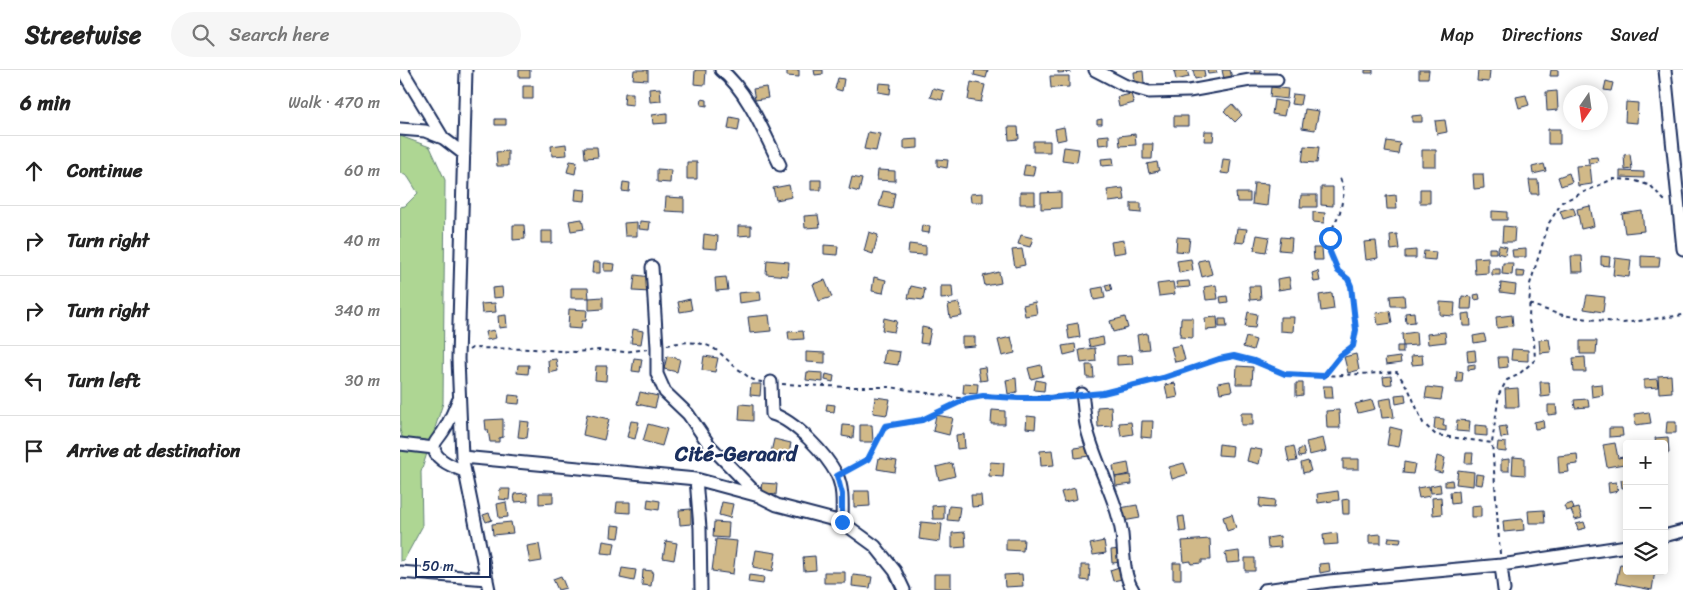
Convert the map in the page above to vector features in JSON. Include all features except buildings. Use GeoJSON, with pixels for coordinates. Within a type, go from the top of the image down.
{"type":"FeatureCollection","features":[{"type":"Feature","properties":{"kind":"street"},"geometry":{"type":"LineString","coordinates":[[402,70],[443,138]]}},
{"type":"Feature","properties":{"kind":"street"},"geometry":{"type":"LineString","coordinates":[[400,572],[488,585],[464,471],[459,399],[458,359],[466,70]]}},
{"type":"Feature","properties":{"kind":"street"},"geometry":{"type":"LineString","coordinates":[[721,70],[731,78],[745,98],[780,165]]}},
{"type":"Feature","properties":{"kind":"street"},"geometry":{"type":"LineString","coordinates":[[1095,70],[1124,85],[1149,92],[1189,91],[1250,80],[1277,80]]}},
{"type":"Feature","properties":{"kind":"street"},"geometry":{"type":"LineString","coordinates":[[1664,70],[1680,206],[1683,249]]}},
{"type":"Feature","properties":{"kind":"street"},"geometry":{"type":"LineString","coordinates":[[400,128],[424,131],[443,138],[464,154]]}},
{"type":"Feature","properties":{"kind":"street"},"geometry":{"type":"LineString","coordinates":[[652,267],[657,374],[665,392],[688,414],[710,446],[758,496]]}},
{"type":"Feature","properties":{"kind":"street"},"geometry":{"type":"LineString","coordinates":[[771,382],[772,414],[790,422],[806,437],[824,457],[837,476],[842,494],[842,522]]}},
{"type":"Feature","properties":{"kind":"street"},"geometry":{"type":"LineString","coordinates":[[1082,394],[1086,425],[1112,498],[1120,527],[1127,579],[1133,590]]}},
{"type":"Feature","properties":{"kind":"street"},"geometry":{"type":"LineString","coordinates":[[459,399],[445,430],[434,448],[442,460],[464,471]]}},
{"type":"Feature","properties":{"kind":"street"},"geometry":{"type":"LineString","coordinates":[[400,444],[434,448]]}},
{"type":"Feature","properties":{"kind":"street"},"geometry":{"type":"LineString","coordinates":[[462,457],[696,479],[758,496],[777,505],[842,522],[875,546],[894,571],[904,590]]}},
{"type":"Feature","properties":{"kind":"street"},"geometry":{"type":"LineString","coordinates":[[696,479],[700,528],[700,590]]}},
{"type":"Feature","properties":{"kind":"street"},"geometry":{"type":"LineString","coordinates":[[1668,535],[1683,531]]}},
{"type":"Feature","properties":{"kind":"street"},"geometry":{"type":"LineString","coordinates":[[1264,590],[1329,581],[1501,565],[1623,547]]}},
{"type":"Feature","properties":{"kind":"street"},"geometry":{"type":"LineString","coordinates":[[1501,565],[1504,590]]}},
{"type":"Feature","properties":{"kind":"street"},"geometry":{"type":"LineString","coordinates":[[1319,590],[1329,581]]}},
{"type":"Feature","properties":{"kind":"path"},"geometry":{"type":"LineString","coordinates":[[1324,376],[1340,356],[1353,346],[1356,330],[1351,286],[1348,279],[1338,271],[1330,252],[1330,238],[1340,212],[1344,192],[1340,177]]}},
{"type":"Feature","properties":{"kind":"path"},"geometry":{"type":"LineString","coordinates":[[1501,565],[1492,443],[1499,394],[1507,380],[1518,375],[1535,360],[1534,340],[1529,321],[1530,284],[1550,223],[1562,202],[1614,179],[1633,180],[1651,186],[1664,200],[1680,206]]}},
{"type":"Feature","properties":{"kind":"path"},"geometry":{"type":"LineString","coordinates":[[1529,304],[1558,314],[1623,323],[1683,315]]}},
{"type":"Feature","properties":{"kind":"path"},"geometry":{"type":"LineString","coordinates":[[458,359],[472,348],[625,352],[685,341],[702,344],[718,351],[733,366],[754,381],[848,387],[890,387],[966,399]]}},
{"type":"Feature","properties":{"kind":"path"},"geometry":{"type":"LineString","coordinates":[[837,476],[868,459],[885,426],[922,420],[966,399],[983,396],[1018,398],[1103,393],[1163,378],[1219,359],[1234,356],[1254,361],[1285,374],[1324,376],[1397,372],[1409,390],[1423,423],[1436,434],[1492,443]]}},
{"type":"Feature","properties":{"kind":"green space"},"geometry":{"type":"Polygon","coordinates":[[[400,136],[430,147],[445,180],[443,403],[421,472],[422,527],[404,560],[400,561],[400,443],[403,440],[400,430],[400,207],[405,206],[418,193],[408,177],[400,172],[400,136]]]}},
{"type":"Feature","properties":{"kind":"district","name":"Cité-Geraard"},"geometry":{"type":"Point","coordinates":[736,454]}},
{"type":"Feature","properties":{"kind":"route"},"geometry":{"type":"LineString","coordinates":[[842,522],[842,494],[837,476],[868,459],[885,426],[922,420],[966,399],[983,396],[1048,398],[1103,393],[1163,378],[1219,359],[1234,356],[1254,361],[1285,374],[1324,376],[1340,356],[1353,346],[1356,330],[1351,286],[1348,279],[1338,271],[1330,252],[1330,238]]}}]}
